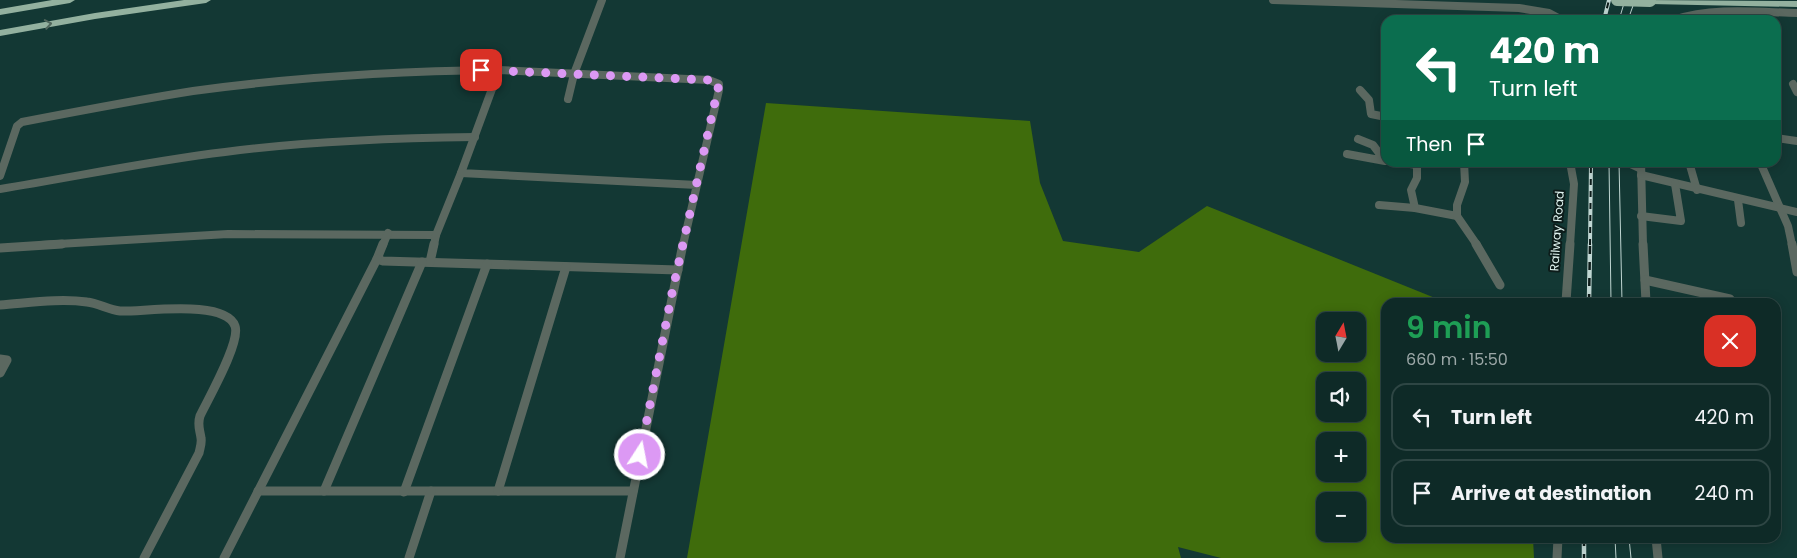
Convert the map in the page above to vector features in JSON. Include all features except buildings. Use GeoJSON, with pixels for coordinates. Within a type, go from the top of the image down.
{"type":"FeatureCollection","features":[{"type":"Feature","properties":{"kind":"highway"},"geometry":{"type":"LineString","coordinates":[[0,3],[14,0]]}},
{"type":"Feature","properties":{"kind":"highway"},"geometry":{"type":"LineString","coordinates":[[0,12],[70,0]]}},
{"type":"Feature","properties":{"kind":"highway"},"geometry":{"type":"LineString","coordinates":[[0,23],[139,0]]}},
{"type":"Feature","properties":{"kind":"highway"},"geometry":{"type":"LineString","coordinates":[[0,32],[206,0]]}},
{"type":"Feature","properties":{"kind":"highway"},"geometry":{"type":"LineString","coordinates":[[1617,0],[1797,4]]}},
{"type":"Feature","properties":{"kind":"street"},"geometry":{"type":"LineString","coordinates":[[568,100],[574,74],[602,0]]}},
{"type":"Feature","properties":{"kind":"street"},"geometry":{"type":"LineString","coordinates":[[1273,0],[1520,8],[1551,15]]}},
{"type":"Feature","properties":{"kind":"street"},"geometry":{"type":"LineString","coordinates":[[1689,15],[1718,11],[1794,13],[1797,20]]}},
{"type":"Feature","properties":{"kind":"street"},"geometry":{"type":"LineString","coordinates":[[0,176],[16,126],[22,122],[123,103],[219,88],[338,76],[437,70],[499,70],[709,80],[719,84],[678,270],[620,558]]}},
{"type":"Feature","properties":{"kind":"street"},"geometry":{"type":"LineString","coordinates":[[324,491],[426,262],[499,70]]}},
{"type":"Feature","properties":{"kind":"street"},"geometry":{"type":"LineString","coordinates":[[1793,84],[1797,92]]}},
{"type":"Feature","properties":{"kind":"street"},"geometry":{"type":"LineString","coordinates":[[1360,90],[1369,100],[1371,114],[1381,116]]}},
{"type":"Feature","properties":{"kind":"street"},"geometry":{"type":"LineString","coordinates":[[0,189],[143,164],[252,149],[351,140],[475,137]]}},
{"type":"Feature","properties":{"kind":"street"},"geometry":{"type":"LineString","coordinates":[[1358,139],[1373,145],[1381,155]]}},
{"type":"Feature","properties":{"kind":"street"},"geometry":{"type":"LineString","coordinates":[[1781,139],[1797,141]]}},
{"type":"Feature","properties":{"kind":"street"},"geometry":{"type":"LineString","coordinates":[[1347,154],[1381,160]]}},
{"type":"Feature","properties":{"kind":"street"},"geometry":{"type":"LineString","coordinates":[[1385,167],[1385,172]]}},
{"type":"Feature","properties":{"kind":"street"},"geometry":{"type":"LineString","coordinates":[[1414,208],[1411,190],[1417,178],[1417,167]]}},
{"type":"Feature","properties":{"kind":"street"},"geometry":{"type":"LineString","coordinates":[[1464,167],[1465,182],[1457,205],[1457,216],[1491,267],[1500,285]]}},
{"type":"Feature","properties":{"kind":"street","name":"Railway Road"},"geometry":{"type":"LineString","coordinates":[[1566,298],[1574,184],[1571,167]]}},
{"type":"Feature","properties":{"kind":"street"},"geometry":{"type":"LineString","coordinates":[[1691,167],[1697,190]]}},
{"type":"Feature","properties":{"kind":"street"},"geometry":{"type":"LineString","coordinates":[[1762,167],[1788,226],[1797,272]]}},
{"type":"Feature","properties":{"kind":"street"},"geometry":{"type":"LineString","coordinates":[[1646,298],[1641,216],[1641,169],[1675,184],[1738,200],[1797,212]]}},
{"type":"Feature","properties":{"kind":"street"},"geometry":{"type":"LineString","coordinates":[[461,173],[697,185]]}},
{"type":"Feature","properties":{"kind":"street"},"geometry":{"type":"LineString","coordinates":[[1641,216],[1682,221],[1675,184]]}},
{"type":"Feature","properties":{"kind":"street"},"geometry":{"type":"LineString","coordinates":[[1738,200],[1741,223]]}},
{"type":"Feature","properties":{"kind":"street"},"geometry":{"type":"LineString","coordinates":[[1379,205],[1414,208],[1457,216]]}},
{"type":"Feature","properties":{"kind":"street"},"geometry":{"type":"LineString","coordinates":[[0,248],[228,234],[436,235]]}},
{"type":"Feature","properties":{"kind":"street"},"geometry":{"type":"LineString","coordinates":[[224,558],[349,317],[388,234]]}},
{"type":"Feature","properties":{"kind":"street"},"geometry":{"type":"LineString","coordinates":[[377,259],[383,261],[678,270]]}},
{"type":"Feature","properties":{"kind":"street"},"geometry":{"type":"LineString","coordinates":[[404,492],[487,264]]}},
{"type":"Feature","properties":{"kind":"street"},"geometry":{"type":"LineString","coordinates":[[498,491],[566,267]]}},
{"type":"Feature","properties":{"kind":"street"},"geometry":{"type":"LineString","coordinates":[[1645,280],[1726,298]]}},
{"type":"Feature","properties":{"kind":"street"},"geometry":{"type":"LineString","coordinates":[[0,305],[74,301],[89,302],[118,311],[197,309],[214,311],[231,318],[236,327],[235,339],[212,395],[200,417],[198,426],[202,440],[199,453],[144,558]]}},
{"type":"Feature","properties":{"kind":"street"},"geometry":{"type":"LineString","coordinates":[[0,359],[8,360],[0,373]]}},
{"type":"Feature","properties":{"kind":"street"},"geometry":{"type":"LineString","coordinates":[[258,492],[633,491]]}},
{"type":"Feature","properties":{"kind":"street"},"geometry":{"type":"LineString","coordinates":[[408,558],[432,492]]}},
{"type":"Feature","properties":{"kind":"street"},"geometry":{"type":"LineString","coordinates":[[1557,558],[1558,543]]}},
{"type":"Feature","properties":{"kind":"street"},"geometry":{"type":"LineString","coordinates":[[1656,543],[1658,558]]}},
{"type":"Feature","properties":{"kind":"green space"},"geometry":{"type":"Polygon","coordinates":[[[766,103],[1030,121],[1040,183],[1063,241],[1139,252],[1207,206],[1435,298],[1381,298],[1381,543],[1533,543],[1534,558],[1221,558],[1178,547],[1181,558],[687,558],[766,103]]]}},
{"type":"Feature","properties":{"kind":"tram line"},"geometry":{"type":"LineString","coordinates":[[1620,15],[1625,0]]}},
{"type":"Feature","properties":{"kind":"tram line"},"geometry":{"type":"LineString","coordinates":[[1630,15],[1635,0]]}},
{"type":"Feature","properties":{"kind":"tram line"},"geometry":{"type":"LineString","coordinates":[[1609,167],[1611,298]]}},
{"type":"Feature","properties":{"kind":"tram line"},"geometry":{"type":"LineString","coordinates":[[1619,167],[1622,298]]}},
{"type":"Feature","properties":{"kind":"tram line"},"geometry":{"type":"LineString","coordinates":[[1615,543],[1616,558]]}},
{"type":"Feature","properties":{"kind":"tram line"},"geometry":{"type":"LineString","coordinates":[[1630,543],[1631,558]]}},
{"type":"Feature","properties":{"kind":"railway"},"geometry":{"type":"LineString","coordinates":[[1605,15],[1609,0]]}},
{"type":"Feature","properties":{"kind":"railway"},"geometry":{"type":"LineString","coordinates":[[1590,245],[1591,167]]}},
{"type":"Feature","properties":{"kind":"railway"},"geometry":{"type":"LineString","coordinates":[[1589,298],[1590,244]]}},
{"type":"Feature","properties":{"kind":"railway"},"geometry":{"type":"LineString","coordinates":[[1584,543],[1584,558]]}},
{"type":"Feature","properties":{"kind":"route"},"geometry":{"type":"LineString","coordinates":[[481,70],[709,80],[719,84],[672,293],[640,455]]}}]}
